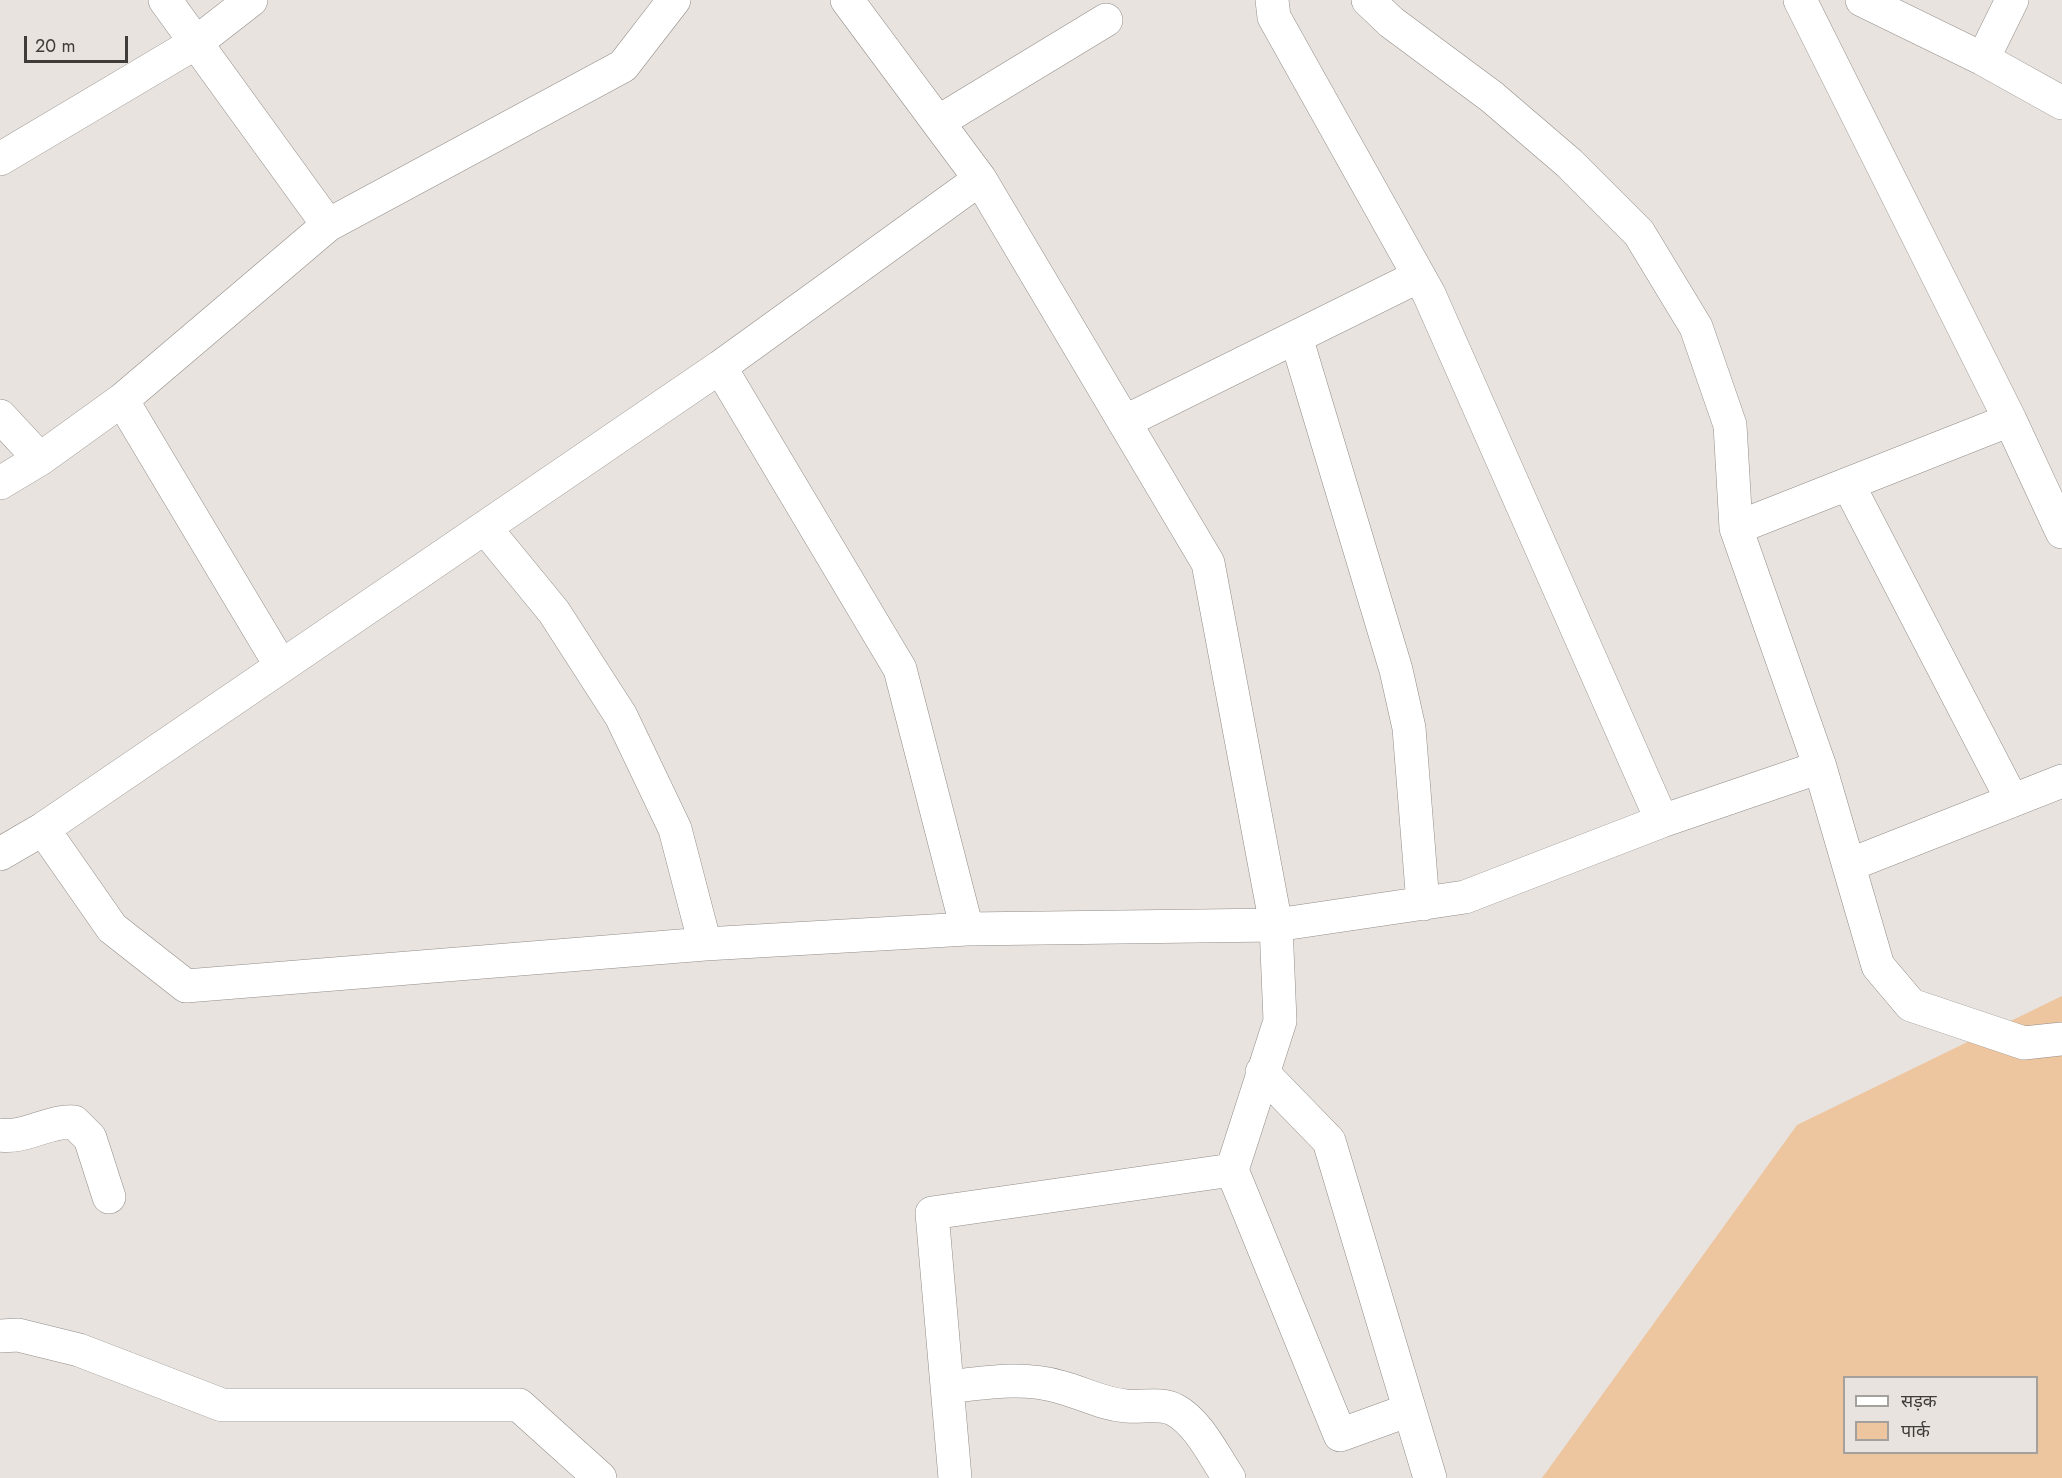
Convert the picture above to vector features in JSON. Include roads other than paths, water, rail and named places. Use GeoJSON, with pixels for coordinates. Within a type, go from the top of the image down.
{"type":"FeatureCollection","features":[{"type":"Feature","properties":{"kind":"street"},"geometry":{"type":"LineString","coordinates":[[165,0],[328,225]]}},
{"type":"Feature","properties":{"kind":"street"},"geometry":{"type":"LineString","coordinates":[[0,159],[197,42],[251,0]]}},
{"type":"Feature","properties":{"kind":"street"},"geometry":{"type":"LineString","coordinates":[[0,483],[40,459],[122,400],[328,225],[623,66],[674,0]]}},
{"type":"Feature","properties":{"kind":"street"},"geometry":{"type":"LineString","coordinates":[[847,0],[980,178],[1208,563],[1276,925],[1280,1021],[1232,1170],[1340,1435],[1409,1410]]}},
{"type":"Feature","properties":{"kind":"street"},"geometry":{"type":"LineString","coordinates":[[1272,0],[1274,17],[1419,276],[1662,821]]}},
{"type":"Feature","properties":{"kind":"street"},"geometry":{"type":"LineString","coordinates":[[1368,0],[1391,22],[1518,119],[1569,163],[1639,233],[1696,327],[1730,425],[1736,528],[1820,767],[1878,966],[1911,1005],[2024,1043],[2062,1039]]}},
{"type":"Feature","properties":{"kind":"street"},"geometry":{"type":"LineString","coordinates":[[1800,0],[2010,420],[2062,532]]}},
{"type":"Feature","properties":{"kind":"street"},"geometry":{"type":"LineString","coordinates":[[1862,0],[1983,59],[2062,103]]}},
{"type":"Feature","properties":{"kind":"street"},"geometry":{"type":"LineString","coordinates":[[1983,59],[2012,0]]}},
{"type":"Feature","properties":{"kind":"street"},"geometry":{"type":"LineString","coordinates":[[938,122],[1106,20]]}},
{"type":"Feature","properties":{"kind":"street"},"geometry":{"type":"LineString","coordinates":[[0,854],[43,829],[720,368],[980,178]]}},
{"type":"Feature","properties":{"kind":"street"},"geometry":{"type":"LineString","coordinates":[[1124,422],[1419,276]]}},
{"type":"Feature","properties":{"kind":"street"},"geometry":{"type":"LineString","coordinates":[[1296,337],[1396,670],[1409,728],[1423,904]]}},
{"type":"Feature","properties":{"kind":"street"},"geometry":{"type":"LineString","coordinates":[[720,368],[900,669],[967,929]]}},
{"type":"Feature","properties":{"kind":"street"},"geometry":{"type":"LineString","coordinates":[[122,400],[281,666]]}},
{"type":"Feature","properties":{"kind":"street"},"geometry":{"type":"LineString","coordinates":[[0,416],[40,459]]}},
{"type":"Feature","properties":{"kind":"street"},"geometry":{"type":"LineString","coordinates":[[1736,528],[2010,420]]}},
{"type":"Feature","properties":{"kind":"street"},"geometry":{"type":"LineString","coordinates":[[1848,484],[2012,800]]}},
{"type":"Feature","properties":{"kind":"street"},"geometry":{"type":"LineString","coordinates":[[486,529],[554,612],[621,716],[675,830],[705,944]]}},
{"type":"Feature","properties":{"kind":"street"},"geometry":{"type":"LineString","coordinates":[[43,829],[112,928],[186,986],[705,944],[967,929],[1276,925],[1465,897],[1662,821],[1820,767]]}},
{"type":"Feature","properties":{"kind":"street"},"geometry":{"type":"LineString","coordinates":[[1849,865],[2062,781]]}},
{"type":"Feature","properties":{"kind":"street"},"geometry":{"type":"LineString","coordinates":[[1262,1072],[1329,1141],[1430,1478]]}},
{"type":"Feature","properties":{"kind":"street"},"geometry":{"type":"LineString","coordinates":[[0,1135],[32,1131],[64,1121],[74,1122],[90,1138],[109,1197]]}},
{"type":"Feature","properties":{"kind":"street"},"geometry":{"type":"LineString","coordinates":[[955,1478],[932,1213],[1232,1170]]}},
{"type":"Feature","properties":{"kind":"street"},"geometry":{"type":"LineString","coordinates":[[0,1336],[18,1335],[79,1350],[222,1405],[519,1405],[600,1478]]}},
{"type":"Feature","properties":{"kind":"street"},"geometry":{"type":"LineString","coordinates":[[947,1387],[1025,1381],[1060,1386],[1094,1400],[1126,1406],[1174,1409],[1196,1430],[1229,1478]]}}]}
